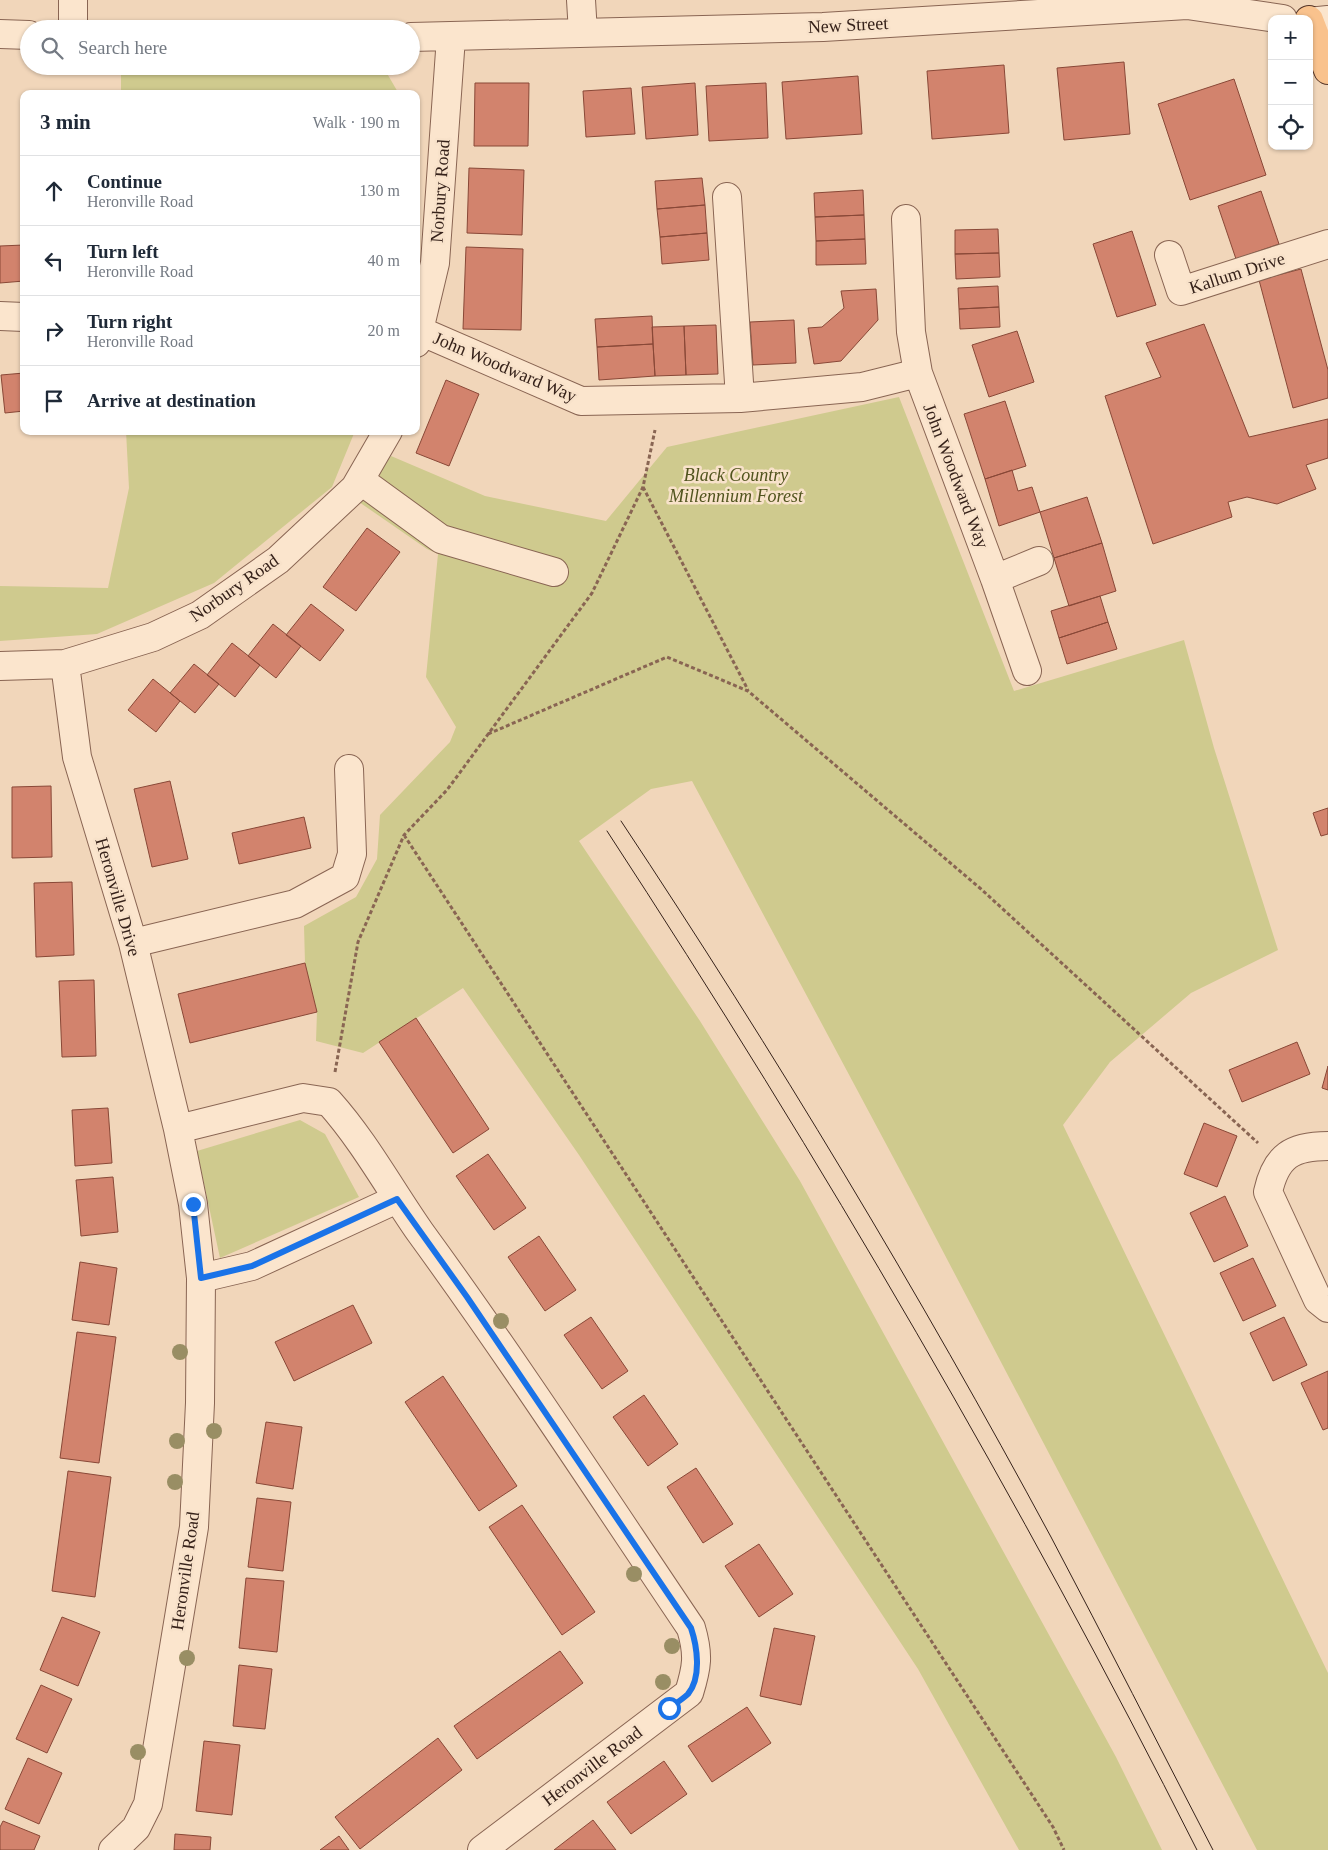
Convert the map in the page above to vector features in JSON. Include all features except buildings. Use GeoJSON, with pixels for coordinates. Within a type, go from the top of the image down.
{"type":"FeatureCollection","features":[{"type":"Feature","properties":{"kind":"main road"},"geometry":{"type":"LineString","coordinates":[[1313,23],[1328,70]]}},
{"type":"Feature","properties":{"kind":"street"},"geometry":{"type":"LineString","coordinates":[[73,0],[73,20]]}},
{"type":"Feature","properties":{"kind":"street"},"geometry":{"type":"LineString","coordinates":[[581,0],[583,33]]}},
{"type":"Feature","properties":{"kind":"street","name":"New Street"},"geometry":{"type":"LineString","coordinates":[[420,37],[451,38],[823,27],[1187,5],[1268,17]]}},
{"type":"Feature","properties":{"kind":"street"},"geometry":{"type":"LineString","coordinates":[[0,34],[20,34]]}},
{"type":"Feature","properties":{"kind":"street","name":"Norbury Road"},"geometry":{"type":"LineString","coordinates":[[420,328],[435,263],[451,38]]}},
{"type":"Feature","properties":{"kind":"street"},"geometry":{"type":"LineString","coordinates":[[727,197],[740,398]]}},
{"type":"Feature","properties":{"kind":"street","name":"John Woodward Way"},"geometry":{"type":"LineString","coordinates":[[906,219],[911,332],[918,373],[995,579],[1027,671]]}},
{"type":"Feature","properties":{"kind":"street","name":"Kallum Drive"},"geometry":{"type":"LineString","coordinates":[[1169,255],[1181,291],[1328,244]]}},
{"type":"Feature","properties":{"kind":"street"},"geometry":{"type":"LineString","coordinates":[[0,316],[20,317]]}},
{"type":"Feature","properties":{"kind":"street","name":"John Woodward Way"},"geometry":{"type":"LineString","coordinates":[[420,338],[581,400],[740,398],[862,387],[918,373]]}},
{"type":"Feature","properties":{"kind":"street","name":"Norbury Road"},"geometry":{"type":"LineString","coordinates":[[0,666],[65,664],[153,637],[200,615],[278,560],[355,488],[386,435]]}},
{"type":"Feature","properties":{"kind":"street"},"geometry":{"type":"LineString","coordinates":[[360,480],[441,539],[554,572]]}},
{"type":"Feature","properties":{"kind":"street"},"geometry":{"type":"LineString","coordinates":[[995,579],[1039,561]]}},
{"type":"Feature","properties":{"kind":"street","name":"Heronville Drive"},"geometry":{"type":"LineString","coordinates":[[65,664],[77,757],[133,943],[178,1128]]}},
{"type":"Feature","properties":{"kind":"street"},"geometry":{"type":"LineString","coordinates":[[133,943],[295,904],[344,877],[352,854],[349,769]]}},
{"type":"Feature","properties":{"kind":"street"},"geometry":{"type":"LineString","coordinates":[[178,1128],[303,1098],[329,1102]]}},
{"type":"Feature","properties":{"kind":"street","name":"Heronville Road"},"geometry":{"type":"LineString","coordinates":[[329,1102],[346,1121],[397,1199],[467,1297],[691,1628],[698,1649],[696,1671],[689,1693],[482,1850]]}},
{"type":"Feature","properties":{"kind":"street","name":"Heronville Road"},"geometry":{"type":"LineString","coordinates":[[113,1850],[136,1828],[148,1804],[194,1527],[200,1403],[201,1278],[193,1204],[178,1128]]}},
{"type":"Feature","properties":{"kind":"street"},"geometry":{"type":"LineString","coordinates":[[1328,1146],[1304,1147],[1286,1156],[1272,1175],[1268,1192],[1318,1300],[1328,1308]]}},
{"type":"Feature","properties":{"kind":"street"},"geometry":{"type":"LineString","coordinates":[[201,1278],[252,1266],[397,1199]]}},
{"type":"Feature","properties":{"kind":"path"},"geometry":{"type":"LineString","coordinates":[[329,1102],[358,942],[404,835],[447,790],[592,593],[643,487],[661,400]]}},
{"type":"Feature","properties":{"kind":"path"},"geometry":{"type":"LineString","coordinates":[[643,487],[748,691]]}},
{"type":"Feature","properties":{"kind":"path"},"geometry":{"type":"LineString","coordinates":[[488,734],[666,657],[748,691],[981,889],[1279,1163]]}},
{"type":"Feature","properties":{"kind":"path"},"geometry":{"type":"LineString","coordinates":[[404,835],[1053,1827],[1064,1850]]}},
{"type":"Feature","properties":{"kind":"green space"},"geometry":{"type":"Polygon","coordinates":[[[121,75],[388,75],[397,90],[121,90],[121,75]]]}},
{"type":"Feature","properties":{"kind":"green space","name":"Black Country Millennium Forest"},"geometry":{"type":"Polygon","coordinates":[[[899,397],[1014,691],[1184,640],[1214,748],[1278,950],[1191,993],[1110,1062],[1063,1125],[1328,1673],[1328,1850],[1257,1850],[916,1200],[692,781],[651,789],[579,841],[700,1021],[800,1181],[1116,1757],[1162,1850],[1019,1850],[918,1669],[579,1155],[463,988],[363,1053],[316,1041],[317,1012],[305,963],[304,926],[356,897],[377,859],[380,815],[450,742],[456,727],[426,677],[438,554],[427,549],[359,502],[391,456],[485,496],[606,521],[667,447],[899,397]]]}},
{"type":"Feature","properties":{"kind":"green space"},"geometry":{"type":"Polygon","coordinates":[[[126,435],[353,435],[332,487],[214,583],[97,634],[0,641],[0,586],[108,588],[129,488],[126,435]]]}},
{"type":"Feature","properties":{"kind":"green space"},"geometry":{"type":"Polygon","coordinates":[[[300,1120],[325,1134],[359,1197],[220,1258],[197,1151],[300,1120]]]}},
{"type":"Feature","properties":{"kind":"tram line"},"geometry":{"type":"LineString","coordinates":[[621,821],[735,996],[790,1085],[950,1354],[1051,1537],[1213,1850]]}},
{"type":"Feature","properties":{"kind":"tram line"},"geometry":{"type":"LineString","coordinates":[[607,831],[765,1080],[916,1332],[1060,1589],[1130,1719],[1197,1850]]}},
{"type":"Feature","properties":{"kind":"route"},"geometry":{"type":"LineString","coordinates":[[193,1204],[201,1278],[252,1266],[397,1199],[467,1297],[691,1628],[698,1649],[696,1671],[689,1693],[669,1708]]}}]}
